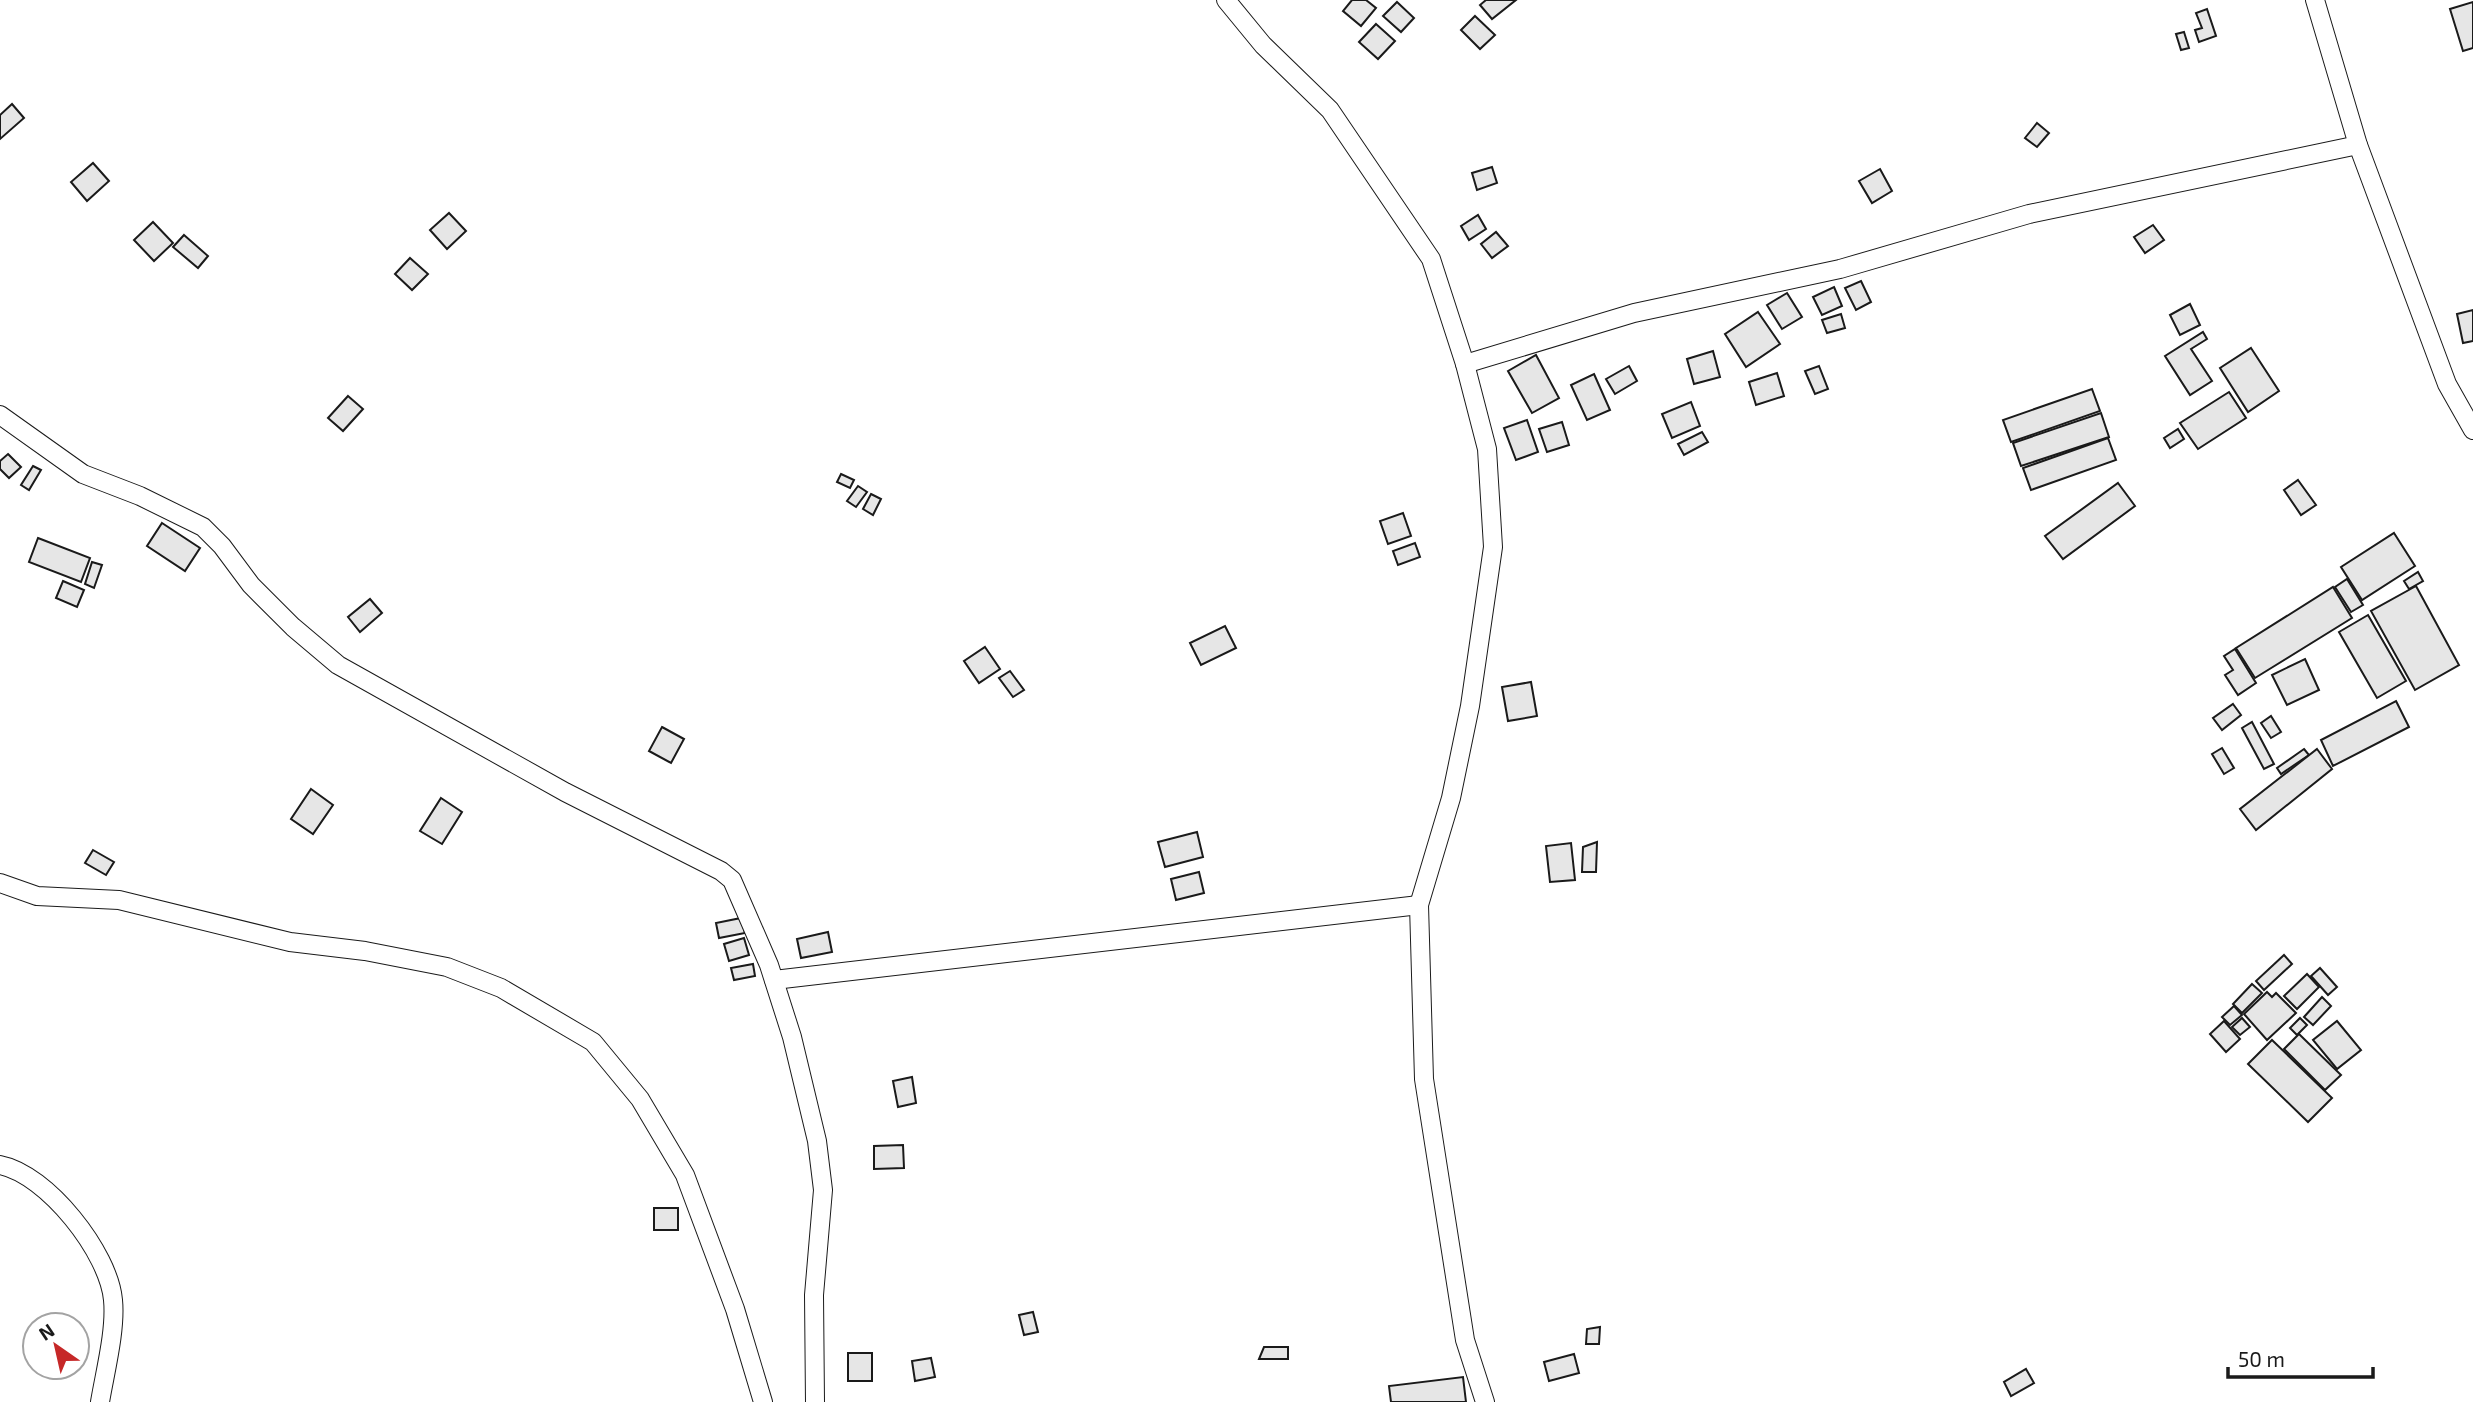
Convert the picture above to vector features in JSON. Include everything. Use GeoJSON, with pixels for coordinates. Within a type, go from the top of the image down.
{"type":"FeatureCollection","features":[{"type":"Feature","properties":{"kind":"street"},"geometry":{"type":"LineString","coordinates":[[1226,0],[1263,45],[1330,110],[1431,259],[1465,364],[1487,449],[1493,547],[1470,706],[1451,798],[1419,905],[1424,1079],[1465,1340],[1485,1402]]}},
{"type":"Feature","properties":{"kind":"street"},"geometry":{"type":"LineString","coordinates":[[2315,0],[2358,145],[2447,384],[2473,430]]}},
{"type":"Feature","properties":{"kind":"street"},"geometry":{"type":"LineString","coordinates":[[1465,364],[1634,313],[1840,269],[2029,214],[2358,145]]}},
{"type":"Feature","properties":{"kind":"street"},"geometry":{"type":"LineString","coordinates":[[0,415],[83,474],[140,496],[203,527],[259,593],[293,627],[338,665],[565,792],[721,871],[732,880],[774,980],[792,1037],[814,1128],[823,1190],[814,1295],[815,1402]]}},
{"type":"Feature","properties":{"kind":"street"},"geometry":{"type":"LineString","coordinates":[[0,883],[37,896],[119,900],[290,942],[365,951],[447,967],[501,988],[593,1042],[640,1099],[685,1175],[736,1309],[763,1402]]}},
{"type":"Feature","properties":{"kind":"street"},"geometry":{"type":"LineString","coordinates":[[774,980],[1419,905]]}},
{"type":"Feature","properties":{"kind":"street"},"geometry":{"type":"LineString","coordinates":[[0,1165],[33,1178],[54,1198],[85,1237],[105,1271],[113,1300],[100,1402]]}},
{"type":"Feature","properties":{"kind":"building"},"geometry":{"type":"Polygon","coordinates":[[[1352,0],[1366,0],[1376,8],[1361,26],[1343,11],[1352,0]]]}},
{"type":"Feature","properties":{"kind":"building"},"geometry":{"type":"Polygon","coordinates":[[[1486,0],[1516,0],[1492,19],[1480,5],[1486,0]]]}},
{"type":"Feature","properties":{"kind":"building"},"geometry":{"type":"Polygon","coordinates":[[[1397,2],[1414,18],[1401,32],[1383,16],[1397,2]]]}},
{"type":"Feature","properties":{"kind":"building"},"geometry":{"type":"Polygon","coordinates":[[[2473,2],[2473,48],[2463,51],[2450,9],[2473,2]]]}},
{"type":"Feature","properties":{"kind":"building"},"geometry":{"type":"Polygon","coordinates":[[[2207,9],[2216,36],[2199,42],[2195,30],[2202,28],[2196,13],[2207,9]]]}},
{"type":"Feature","properties":{"kind":"building"},"geometry":{"type":"Polygon","coordinates":[[[1475,16],[1495,35],[1480,49],[1461,30],[1475,16]]]}},
{"type":"Feature","properties":{"kind":"building"},"geometry":{"type":"Polygon","coordinates":[[[1376,24],[1395,41],[1378,59],[1359,42],[1376,24]]]}},
{"type":"Feature","properties":{"kind":"building"},"geometry":{"type":"Polygon","coordinates":[[[2184,32],[2189,48],[2181,50],[2176,34],[2184,32]]]}},
{"type":"Feature","properties":{"kind":"building"},"geometry":{"type":"Polygon","coordinates":[[[12,104],[24,118],[0,139],[0,115],[12,104]]]}},
{"type":"Feature","properties":{"kind":"building"},"geometry":{"type":"Polygon","coordinates":[[[2037,123],[2049,133],[2037,147],[2025,138],[2037,123]]]}},
{"type":"Feature","properties":{"kind":"building"},"geometry":{"type":"Polygon","coordinates":[[[93,163],[109,181],[87,201],[71,182],[93,163]]]}},
{"type":"Feature","properties":{"kind":"building"},"geometry":{"type":"Polygon","coordinates":[[[1492,167],[1497,183],[1477,190],[1472,173],[1492,167]]]}},
{"type":"Feature","properties":{"kind":"building"},"geometry":{"type":"Polygon","coordinates":[[[1880,169],[1892,191],[1872,203],[1859,181],[1880,169]]]}},
{"type":"Feature","properties":{"kind":"building"},"geometry":{"type":"Polygon","coordinates":[[[449,213],[466,231],[447,249],[430,230],[449,213]]]}},
{"type":"Feature","properties":{"kind":"building"},"geometry":{"type":"Polygon","coordinates":[[[1478,215],[1486,229],[1469,240],[1461,226],[1478,215]]]}},
{"type":"Feature","properties":{"kind":"building"},"geometry":{"type":"Polygon","coordinates":[[[153,222],[173,243],[154,261],[134,240],[153,222]]]}},
{"type":"Feature","properties":{"kind":"building"},"geometry":{"type":"Polygon","coordinates":[[[2153,225],[2164,240],[2145,253],[2134,237],[2153,225]]]}},
{"type":"Feature","properties":{"kind":"building"},"geometry":{"type":"Polygon","coordinates":[[[1496,232],[1508,246],[1492,258],[1481,244],[1496,232]]]}},
{"type":"Feature","properties":{"kind":"building"},"geometry":{"type":"Polygon","coordinates":[[[184,235],[208,256],[198,268],[173,247],[184,235]]]}},
{"type":"Feature","properties":{"kind":"building"},"geometry":{"type":"Polygon","coordinates":[[[410,258],[428,274],[412,290],[395,274],[410,258]]]}},
{"type":"Feature","properties":{"kind":"building"},"geometry":{"type":"Polygon","coordinates":[[[1861,281],[1871,302],[1856,310],[1845,288],[1861,281]]]}},
{"type":"Feature","properties":{"kind":"building"},"geometry":{"type":"Polygon","coordinates":[[[1834,287],[1842,306],[1822,315],[1813,297],[1834,287]]]}},
{"type":"Feature","properties":{"kind":"building"},"geometry":{"type":"Polygon","coordinates":[[[1787,293],[1802,317],[1782,329],[1767,305],[1787,293]]]}},
{"type":"Feature","properties":{"kind":"building"},"geometry":{"type":"Polygon","coordinates":[[[2190,304],[2200,325],[2180,335],[2170,315],[2190,304]]]}},
{"type":"Feature","properties":{"kind":"building"},"geometry":{"type":"Polygon","coordinates":[[[2473,310],[2473,341],[2463,343],[2457,314],[2473,310]]]}},
{"type":"Feature","properties":{"kind":"building"},"geometry":{"type":"Polygon","coordinates":[[[1758,312],[1780,344],[1746,367],[1725,334],[1758,312]]]}},
{"type":"Feature","properties":{"kind":"building"},"geometry":{"type":"Polygon","coordinates":[[[1841,314],[1845,328],[1827,333],[1822,320],[1841,314]]]}},
{"type":"Feature","properties":{"kind":"building"},"geometry":{"type":"Polygon","coordinates":[[[2203,332],[2207,339],[2191,349],[2212,381],[2190,395],[2165,356],[2203,332]]]}},
{"type":"Feature","properties":{"kind":"building"},"geometry":{"type":"Polygon","coordinates":[[[2251,348],[2279,391],[2248,412],[2220,368],[2251,348]]]}},
{"type":"Feature","properties":{"kind":"building"},"geometry":{"type":"Polygon","coordinates":[[[1713,351],[1720,377],[1694,384],[1687,359],[1713,351]]]}},
{"type":"Feature","properties":{"kind":"building"},"geometry":{"type":"Polygon","coordinates":[[[1536,355],[1559,398],[1532,413],[1508,371],[1536,355]]]}},
{"type":"Feature","properties":{"kind":"building"},"geometry":{"type":"Polygon","coordinates":[[[1629,366],[1637,381],[1615,394],[1606,379],[1629,366]]]}},
{"type":"Feature","properties":{"kind":"building"},"geometry":{"type":"Polygon","coordinates":[[[1819,366],[1828,389],[1815,394],[1805,371],[1819,366]]]}},
{"type":"Feature","properties":{"kind":"building"},"geometry":{"type":"Polygon","coordinates":[[[1777,373],[1784,396],[1756,405],[1749,382],[1777,373]]]}},
{"type":"Feature","properties":{"kind":"building"},"geometry":{"type":"Polygon","coordinates":[[[1594,374],[1610,410],[1587,420],[1571,385],[1594,374]]]}},
{"type":"Feature","properties":{"kind":"building"},"geometry":{"type":"Polygon","coordinates":[[[2092,389],[2100,411],[2011,442],[2003,420],[2092,389]]]}},
{"type":"Feature","properties":{"kind":"building"},"geometry":{"type":"Polygon","coordinates":[[[2229,392],[2246,418],[2198,449],[2180,423],[2229,392]]]}},
{"type":"Feature","properties":{"kind":"building"},"geometry":{"type":"Polygon","coordinates":[[[348,396],[363,409],[343,431],[328,418],[348,396]]]}},
{"type":"Feature","properties":{"kind":"building"},"geometry":{"type":"Polygon","coordinates":[[[1691,402],[1700,426],[1672,438],[1662,414],[1691,402]]]}},
{"type":"Feature","properties":{"kind":"building"},"geometry":{"type":"Polygon","coordinates":[[[2101,413],[2109,437],[2021,466],[2013,443],[2101,413]]]}},
{"type":"Feature","properties":{"kind":"building"},"geometry":{"type":"Polygon","coordinates":[[[1527,420],[1538,452],[1516,460],[1504,428],[1527,420]]]}},
{"type":"Feature","properties":{"kind":"building"},"geometry":{"type":"Polygon","coordinates":[[[1562,422],[1569,445],[1547,452],[1539,429],[1562,422]]]}},
{"type":"Feature","properties":{"kind":"building"},"geometry":{"type":"Polygon","coordinates":[[[2178,429],[2184,439],[2170,448],[2164,438],[2178,429]]]}},
{"type":"Feature","properties":{"kind":"building"},"geometry":{"type":"Polygon","coordinates":[[[1702,432],[1708,442],[1684,455],[1678,444],[1702,432]]]}},
{"type":"Feature","properties":{"kind":"building"},"geometry":{"type":"Polygon","coordinates":[[[2108,438],[2116,460],[2031,490],[2023,468],[2108,438]]]}},
{"type":"Feature","properties":{"kind":"building"},"geometry":{"type":"Polygon","coordinates":[[[8,454],[21,467],[9,478],[0,469],[0,461],[8,454]]]}},
{"type":"Feature","properties":{"kind":"building"},"geometry":{"type":"Polygon","coordinates":[[[33,466],[41,470],[29,490],[21,485],[33,466]]]}},
{"type":"Feature","properties":{"kind":"building"},"geometry":{"type":"Polygon","coordinates":[[[841,474],[854,480],[850,488],[837,482],[841,474]]]}},
{"type":"Feature","properties":{"kind":"building"},"geometry":{"type":"Polygon","coordinates":[[[2298,480],[2316,505],[2301,515],[2284,490],[2298,480]]]}},
{"type":"Feature","properties":{"kind":"building"},"geometry":{"type":"Polygon","coordinates":[[[2118,483],[2135,506],[2063,559],[2045,536],[2118,483]]]}},
{"type":"Feature","properties":{"kind":"building"},"geometry":{"type":"Polygon","coordinates":[[[858,486],[867,492],[856,507],[847,501],[858,486]]]}},
{"type":"Feature","properties":{"kind":"building"},"geometry":{"type":"Polygon","coordinates":[[[871,494],[881,499],[873,515],[863,509],[871,494]]]}},
{"type":"Feature","properties":{"kind":"building"},"geometry":{"type":"Polygon","coordinates":[[[1403,513],[1411,536],[1388,544],[1380,521],[1403,513]]]}},
{"type":"Feature","properties":{"kind":"building"},"geometry":{"type":"Polygon","coordinates":[[[162,523],[200,548],[185,571],[147,546],[162,523]]]}},
{"type":"Feature","properties":{"kind":"building"},"geometry":{"type":"Polygon","coordinates":[[[2394,533],[2415,566],[2362,600],[2341,567],[2394,533]]]}},
{"type":"Feature","properties":{"kind":"building"},"geometry":{"type":"Polygon","coordinates":[[[38,538],[90,558],[81,582],[29,562],[38,538]]]}},
{"type":"Feature","properties":{"kind":"building"},"geometry":{"type":"Polygon","coordinates":[[[1415,543],[1420,557],[1398,565],[1393,551],[1415,543]]]}},
{"type":"Feature","properties":{"kind":"building"},"geometry":{"type":"Polygon","coordinates":[[[92,562],[102,565],[94,588],[85,584],[92,562]]]}},
{"type":"Feature","properties":{"kind":"building"},"geometry":{"type":"Polygon","coordinates":[[[2418,572],[2423,581],[2409,589],[2404,581],[2418,572]]]}},
{"type":"Feature","properties":{"kind":"building"},"geometry":{"type":"Polygon","coordinates":[[[2347,579],[2363,605],[2351,612],[2335,587],[2347,579]]]}},
{"type":"Feature","properties":{"kind":"building"},"geometry":{"type":"Polygon","coordinates":[[[63,581],[84,590],[77,607],[56,598],[63,581]]]}},
{"type":"Feature","properties":{"kind":"building"},"geometry":{"type":"Polygon","coordinates":[[[2416,586],[2459,665],[2415,690],[2371,611],[2416,586]]]}},
{"type":"Feature","properties":{"kind":"building"},"geometry":{"type":"Polygon","coordinates":[[[2333,587],[2352,618],[2255,678],[2236,648],[2333,587]]]}},
{"type":"Feature","properties":{"kind":"building"},"geometry":{"type":"Polygon","coordinates":[[[370,599],[382,613],[360,632],[348,617],[370,599]]]}},
{"type":"Feature","properties":{"kind":"building"},"geometry":{"type":"Polygon","coordinates":[[[2368,615],[2406,681],[2377,698],[2339,632],[2368,615]]]}},
{"type":"Feature","properties":{"kind":"building"},"geometry":{"type":"Polygon","coordinates":[[[1225,626],[1236,648],[1201,665],[1190,643],[1225,626]]]}},
{"type":"Feature","properties":{"kind":"building"},"geometry":{"type":"Polygon","coordinates":[[[985,647],[1000,669],[979,683],[964,661],[985,647]]]}},
{"type":"Feature","properties":{"kind":"building"},"geometry":{"type":"Polygon","coordinates":[[[2235,649],[2256,683],[2238,695],[2225,675],[2233,670],[2224,656],[2235,649]]]}},
{"type":"Feature","properties":{"kind":"building"},"geometry":{"type":"Polygon","coordinates":[[[2305,659],[2319,690],[2287,705],[2272,675],[2305,659]]]}},
{"type":"Feature","properties":{"kind":"building"},"geometry":{"type":"Polygon","coordinates":[[[1010,671],[1024,690],[1013,697],[999,678],[1010,671]]]}},
{"type":"Feature","properties":{"kind":"building"},"geometry":{"type":"Polygon","coordinates":[[[1531,682],[1537,716],[1508,721],[1502,687],[1531,682]]]}},
{"type":"Feature","properties":{"kind":"building"},"geometry":{"type":"Polygon","coordinates":[[[2396,701],[2409,727],[2333,766],[2321,740],[2396,701]]]}},
{"type":"Feature","properties":{"kind":"building"},"geometry":{"type":"Polygon","coordinates":[[[2233,704],[2241,715],[2222,730],[2213,718],[2233,704]]]}},
{"type":"Feature","properties":{"kind":"building"},"geometry":{"type":"Polygon","coordinates":[[[2271,716],[2281,732],[2271,738],[2261,723],[2271,716]]]}},
{"type":"Feature","properties":{"kind":"building"},"geometry":{"type":"Polygon","coordinates":[[[2252,722],[2274,764],[2264,769],[2242,728],[2252,722]]]}},
{"type":"Feature","properties":{"kind":"building"},"geometry":{"type":"Polygon","coordinates":[[[662,727],[684,739],[671,763],[649,751],[662,727]]]}},
{"type":"Feature","properties":{"kind":"building"},"geometry":{"type":"Polygon","coordinates":[[[2222,748],[2234,768],[2224,774],[2212,754],[2222,748]]]}},
{"type":"Feature","properties":{"kind":"building"},"geometry":{"type":"Polygon","coordinates":[[[2304,749],[2309,755],[2281,774],[2277,768],[2304,749]]]}},
{"type":"Feature","properties":{"kind":"building"},"geometry":{"type":"Polygon","coordinates":[[[2317,749],[2332,769],[2256,830],[2240,809],[2317,749]]]}},
{"type":"Feature","properties":{"kind":"building"},"geometry":{"type":"Polygon","coordinates":[[[311,789],[333,805],[313,834],[291,819],[311,789]]]}},
{"type":"Feature","properties":{"kind":"building"},"geometry":{"type":"Polygon","coordinates":[[[441,798],[462,812],[442,844],[420,831],[441,798]]]}},
{"type":"Feature","properties":{"kind":"building"},"geometry":{"type":"Polygon","coordinates":[[[1197,832],[1203,857],[1165,867],[1158,842],[1197,832]]]}},
{"type":"Feature","properties":{"kind":"building"},"geometry":{"type":"Polygon","coordinates":[[[1597,842],[1596,872],[1582,872],[1583,847],[1597,842]]]}},
{"type":"Feature","properties":{"kind":"building"},"geometry":{"type":"Polygon","coordinates":[[[1571,843],[1575,880],[1550,882],[1546,846],[1571,843]]]}},
{"type":"Feature","properties":{"kind":"building"},"geometry":{"type":"Polygon","coordinates":[[[93,850],[114,862],[106,875],[85,863],[93,850]]]}},
{"type":"Feature","properties":{"kind":"building"},"geometry":{"type":"Polygon","coordinates":[[[1199,872],[1204,893],[1176,900],[1171,879],[1199,872]]]}},
{"type":"Feature","properties":{"kind":"building"},"geometry":{"type":"Polygon","coordinates":[[[741,918],[745,933],[719,938],[716,923],[741,918]]]}},
{"type":"Feature","properties":{"kind":"building"},"geometry":{"type":"Polygon","coordinates":[[[828,932],[832,952],[801,958],[797,939],[828,932]]]}},
{"type":"Feature","properties":{"kind":"building"},"geometry":{"type":"Polygon","coordinates":[[[744,938],[749,955],[729,961],[724,944],[744,938]]]}},
{"type":"Feature","properties":{"kind":"building"},"geometry":{"type":"Polygon","coordinates":[[[2284,955],[2292,964],[2264,990],[2256,981],[2284,955]]]}},
{"type":"Feature","properties":{"kind":"building"},"geometry":{"type":"Polygon","coordinates":[[[753,964],[755,976],[734,980],[731,968],[753,964]]]}},
{"type":"Feature","properties":{"kind":"building"},"geometry":{"type":"Polygon","coordinates":[[[2320,968],[2337,987],[2328,995],[2311,976],[2320,968]]]}},
{"type":"Feature","properties":{"kind":"building"},"geometry":{"type":"Polygon","coordinates":[[[2307,974],[2319,987],[2297,1009],[2284,996],[2307,974]]]}},
{"type":"Feature","properties":{"kind":"building"},"geometry":{"type":"Polygon","coordinates":[[[2252,984],[2262,993],[2242,1013],[2233,1004],[2252,984]]]}},
{"type":"Feature","properties":{"kind":"building"},"geometry":{"type":"Polygon","coordinates":[[[2267,992],[2272,997],[2276,993],[2296,1013],[2267,1040],[2244,1014],[2267,992]]]}},
{"type":"Feature","properties":{"kind":"building"},"geometry":{"type":"Polygon","coordinates":[[[2322,997],[2331,1006],[2313,1025],[2304,1017],[2322,997]]]}},
{"type":"Feature","properties":{"kind":"building"},"geometry":{"type":"Polygon","coordinates":[[[2234,1006],[2242,1015],[2230,1025],[2222,1017],[2234,1006]]]}},
{"type":"Feature","properties":{"kind":"building"},"geometry":{"type":"Polygon","coordinates":[[[2242,1018],[2250,1027],[2240,1035],[2232,1027],[2242,1018]]]}},
{"type":"Feature","properties":{"kind":"building"},"geometry":{"type":"Polygon","coordinates":[[[2300,1018],[2307,1025],[2297,1035],[2290,1028],[2300,1018]]]}},
{"type":"Feature","properties":{"kind":"building"},"geometry":{"type":"Polygon","coordinates":[[[2224,1021],[2240,1039],[2226,1052],[2210,1034],[2224,1021]]]}},
{"type":"Feature","properties":{"kind":"building"},"geometry":{"type":"Polygon","coordinates":[[[2337,1021],[2361,1050],[2337,1069],[2313,1040],[2337,1021]]]}},
{"type":"Feature","properties":{"kind":"building"},"geometry":{"type":"Polygon","coordinates":[[[2299,1034],[2341,1075],[2325,1090],[2284,1049],[2299,1034]]]}},
{"type":"Feature","properties":{"kind":"building"},"geometry":{"type":"Polygon","coordinates":[[[2272,1040],[2332,1098],[2308,1122],[2248,1064],[2272,1040]]]}},
{"type":"Feature","properties":{"kind":"building"},"geometry":{"type":"Polygon","coordinates":[[[912,1077],[916,1103],[898,1107],[893,1081],[912,1077]]]}},
{"type":"Feature","properties":{"kind":"building"},"geometry":{"type":"Polygon","coordinates":[[[903,1145],[904,1168],[874,1169],[874,1146],[903,1145]]]}},
{"type":"Feature","properties":{"kind":"building"},"geometry":{"type":"Polygon","coordinates":[[[654,1208],[678,1208],[678,1230],[654,1230],[654,1208]]]}},
{"type":"Feature","properties":{"kind":"building"},"geometry":{"type":"Polygon","coordinates":[[[1033,1312],[1038,1332],[1024,1335],[1019,1315],[1033,1312]]]}},
{"type":"Feature","properties":{"kind":"building"},"geometry":{"type":"Polygon","coordinates":[[[1600,1327],[1599,1344],[1586,1344],[1587,1329],[1600,1327]]]}},
{"type":"Feature","properties":{"kind":"building"},"geometry":{"type":"Polygon","coordinates":[[[1264,1347],[1288,1347],[1288,1359],[1259,1359],[1264,1347]]]}},
{"type":"Feature","properties":{"kind":"building"},"geometry":{"type":"Polygon","coordinates":[[[848,1353],[872,1353],[872,1381],[848,1381],[848,1353]]]}},
{"type":"Feature","properties":{"kind":"building"},"geometry":{"type":"Polygon","coordinates":[[[1574,1354],[1579,1373],[1549,1381],[1544,1362],[1574,1354]]]}},
{"type":"Feature","properties":{"kind":"building"},"geometry":{"type":"Polygon","coordinates":[[[931,1358],[935,1377],[915,1381],[912,1361],[931,1358]]]}},
{"type":"Feature","properties":{"kind":"building"},"geometry":{"type":"Polygon","coordinates":[[[2026,1369],[2034,1383],[2011,1396],[2004,1382],[2026,1369]]]}},
{"type":"Feature","properties":{"kind":"building"},"geometry":{"type":"Polygon","coordinates":[[[1463,1377],[1466,1402],[1391,1402],[1389,1386],[1463,1377]]]}}]}
